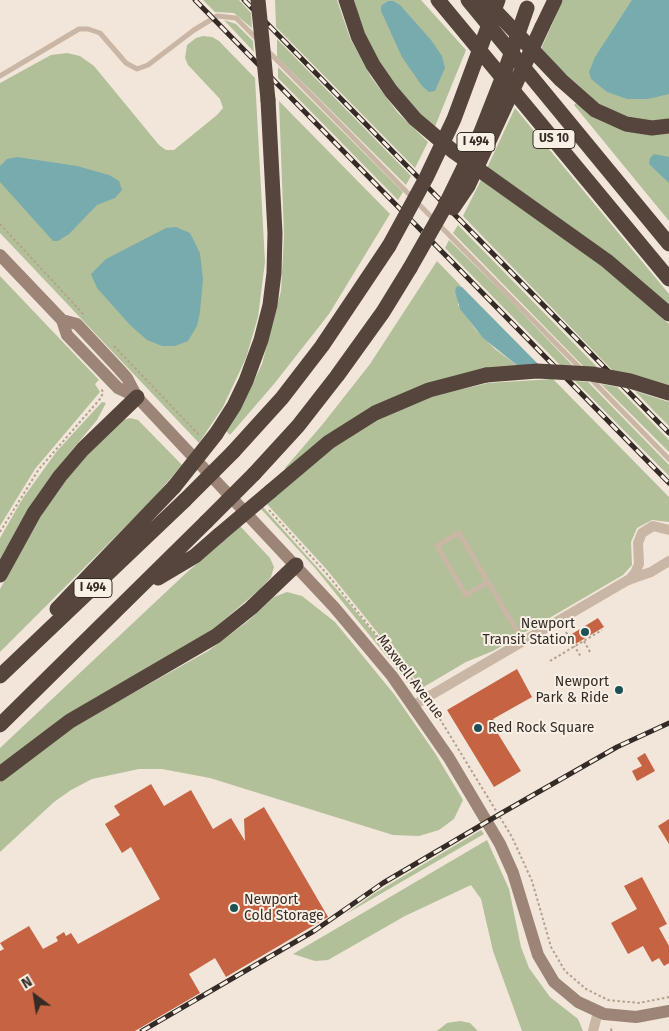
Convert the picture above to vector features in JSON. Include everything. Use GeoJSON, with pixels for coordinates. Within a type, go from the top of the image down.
{"type":"FeatureCollection","features":[{"type":"Feature","properties":{"kind":"highway"},"geometry":{"type":"LineString","coordinates":[[258,0],[268,100]]}},
{"type":"Feature","properties":{"kind":"highway"},"geometry":{"type":"LineString","coordinates":[[0,671],[174,487],[209,436],[234,406],[246,380],[261,340],[270,305],[274,273],[275,233],[269,128],[266,0]]}},
{"type":"Feature","properties":{"kind":"highway"},"geometry":{"type":"LineString","coordinates":[[346,0],[358,36],[370,58],[391,91],[415,119],[454,152],[607,261],[669,314]]}},
{"type":"Feature","properties":{"kind":"highway"},"geometry":{"type":"LineString","coordinates":[[429,0],[468,37]]}},
{"type":"Feature","properties":{"kind":"highway","name":"US 10"},"geometry":{"type":"LineString","coordinates":[[438,0],[669,279]]}},
{"type":"Feature","properties":{"kind":"highway","name":"US 10"},"geometry":{"type":"LineString","coordinates":[[468,0],[669,244]]}},
{"type":"Feature","properties":{"kind":"highway"},"geometry":{"type":"LineString","coordinates":[[484,0],[567,86],[595,110],[626,124],[652,128],[669,126]]}},
{"type":"Feature","properties":{"kind":"highway","name":"I 494"},"geometry":{"type":"LineString","coordinates":[[0,676],[233,452],[282,398],[322,346],[388,246],[426,178],[475,65],[498,0]]}},
{"type":"Feature","properties":{"kind":"highway"},"geometry":{"type":"LineString","coordinates":[[410,268],[468,186],[555,0]]}},
{"type":"Feature","properties":{"kind":"highway","name":"I 494"},"geometry":{"type":"LineString","coordinates":[[0,725],[142,587],[254,474],[298,426],[337,376],[382,312],[443,210],[481,132],[505,71],[528,4]]}},
{"type":"Feature","properties":{"kind":"highway"},"geometry":{"type":"LineString","coordinates":[[142,587],[195,556],[329,442],[375,413],[435,388],[486,375],[537,371],[592,374],[630,381],[669,393]]}},
{"type":"Feature","properties":{"kind":"highway"},"geometry":{"type":"LineString","coordinates":[[0,575],[37,508],[60,476],[83,449],[136,397]]}},
{"type":"Feature","properties":{"kind":"highway"},"geometry":{"type":"LineString","coordinates":[[0,774],[70,721],[216,636],[296,566]]}},
{"type":"Feature","properties":{"kind":"street","name":"Maxwell Avenue"},"geometry":{"type":"LineString","coordinates":[[0,255],[62,320],[67,335],[118,388],[136,397],[296,566],[365,642],[414,705],[449,758],[504,852],[513,873],[538,955],[547,972],[570,997],[598,1012],[632,1017],[650,1016],[669,1011]]}},
{"type":"Feature","properties":{"kind":"street"},"geometry":{"type":"LineString","coordinates":[[628,580],[635,573],[639,564],[638,542],[642,533],[653,526],[669,530]]}},
{"type":"Feature","properties":{"kind":"street"},"geometry":{"type":"LineString","coordinates":[[414,705],[628,580],[651,572],[669,561]]}},
{"type":"Feature","properties":{"kind":"street"},"geometry":{"type":"LineString","coordinates":[[593,1031],[598,1012]]}},
{"type":"Feature","properties":{"kind":"lane"},"geometry":{"type":"LineString","coordinates":[[0,76],[79,29],[100,33],[126,63],[138,69],[213,18],[223,15],[236,18],[669,459]]}},
{"type":"Feature","properties":{"kind":"lane"},"geometry":{"type":"LineString","coordinates":[[488,582],[466,595],[437,546],[459,533],[523,641]]}},
{"type":"Feature","properties":{"kind":"path"},"geometry":{"type":"LineString","coordinates":[[0,224],[88,318]]}},
{"type":"Feature","properties":{"kind":"path"},"geometry":{"type":"LineString","coordinates":[[108,340],[209,436]]}},
{"type":"Feature","properties":{"kind":"path"},"geometry":{"type":"LineString","coordinates":[[0,532],[39,469],[100,399],[102,393],[101,386]]}},
{"type":"Feature","properties":{"kind":"path"},"geometry":{"type":"LineString","coordinates":[[268,509],[327,574],[418,686]]}},
{"type":"Feature","properties":{"kind":"path"},"geometry":{"type":"LineString","coordinates":[[550,661],[602,630]]}},
{"type":"Feature","properties":{"kind":"path"},"geometry":{"type":"LineString","coordinates":[[566,632],[581,657]]}},
{"type":"Feature","properties":{"kind":"path"},"geometry":{"type":"LineString","coordinates":[[584,641],[590,652]]}},
{"type":"Feature","properties":{"kind":"path"},"geometry":{"type":"LineString","coordinates":[[617,1001],[646,1003],[669,997]]}},
{"type":"Feature","properties":{"kind":"green space"},"geometry":{"type":"Polygon","coordinates":[[[203,0],[239,0],[251,13],[252,28],[234,13],[215,12],[203,0]]]}},
{"type":"Feature","properties":{"kind":"green space"},"geometry":{"type":"Polygon","coordinates":[[[275,0],[337,0],[350,38],[371,77],[398,113],[428,142],[415,168],[276,27],[275,0]]]}},
{"type":"Feature","properties":{"kind":"green space"},"geometry":{"type":"Polygon","coordinates":[[[354,0],[421,0],[466,50],[434,129],[423,119],[382,68],[362,31],[354,0]]]}},
{"type":"Feature","properties":{"kind":"green space"},"geometry":{"type":"Polygon","coordinates":[[[563,0],[669,0],[669,120],[630,119],[598,103],[540,51],[563,0]]]}},
{"type":"Feature","properties":{"kind":"green space"},"geometry":{"type":"Polygon","coordinates":[[[224,20],[236,24],[253,41],[254,52],[224,20]]]}},
{"type":"Feature","properties":{"kind":"green space"},"geometry":{"type":"Polygon","coordinates":[[[203,36],[212,37],[219,41],[255,78],[265,262],[258,317],[246,358],[223,407],[199,443],[0,233],[0,83],[51,55],[67,53],[80,56],[94,66],[159,145],[166,150],[174,150],[223,108],[220,99],[188,65],[185,58],[187,45],[196,38],[203,36]]]}},
{"type":"Feature","properties":{"kind":"green space"},"geometry":{"type":"Polygon","coordinates":[[[277,39],[411,176],[406,185],[277,57],[277,39]]]}},
{"type":"Feature","properties":{"kind":"green space"},"geometry":{"type":"Polygon","coordinates":[[[278,67],[403,192],[398,200],[278,78],[278,67]]]}},
{"type":"Feature","properties":{"kind":"green space"},"geometry":{"type":"Polygon","coordinates":[[[279,101],[390,214],[329,314],[274,384],[230,435],[226,431],[248,394],[262,364],[281,291],[284,235],[279,101]]]}},
{"type":"Feature","properties":{"kind":"green space"},"geometry":{"type":"Polygon","coordinates":[[[576,103],[669,132],[669,221],[574,105],[576,103]]]}},
{"type":"Feature","properties":{"kind":"green space"},"geometry":{"type":"Polygon","coordinates":[[[515,108],[669,294],[669,307],[487,168],[515,108]]]}},
{"type":"Feature","properties":{"kind":"green space"},"geometry":{"type":"Polygon","coordinates":[[[481,180],[604,267],[669,324],[669,387],[614,372],[463,216],[481,180]]]}},
{"type":"Feature","properties":{"kind":"green space"},"geometry":{"type":"Polygon","coordinates":[[[458,225],[599,369],[584,367],[453,233],[458,225]]]}},
{"type":"Feature","properties":{"kind":"green space"},"geometry":{"type":"Polygon","coordinates":[[[449,240],[573,366],[560,365],[445,248],[449,240]]]}},
{"type":"Feature","properties":{"kind":"green space"},"geometry":{"type":"Polygon","coordinates":[[[437,261],[462,287],[460,286],[458,305],[476,330],[495,349],[518,366],[457,375],[436,381],[287,470],[285,468],[370,364],[437,261]]]}},
{"type":"Feature","properties":{"kind":"green space"},"geometry":{"type":"Polygon","coordinates":[[[0,276],[99,380],[95,384],[100,392],[35,469],[0,526],[0,276]]]}},
{"type":"Feature","properties":{"kind":"green space"},"geometry":{"type":"Polygon","coordinates":[[[553,379],[669,497],[669,522],[652,520],[637,528],[631,542],[632,565],[623,575],[493,651],[466,662],[422,688],[328,571],[267,504],[336,444],[373,420],[421,399],[488,383],[553,379]]]}},
{"type":"Feature","properties":{"kind":"green space"},"geometry":{"type":"Polygon","coordinates":[[[575,381],[588,382],[669,465],[669,476],[575,381]]]}},
{"type":"Feature","properties":{"kind":"green space"},"geometry":{"type":"Polygon","coordinates":[[[601,384],[617,387],[669,440],[669,452],[601,384]]]}},
{"type":"Feature","properties":{"kind":"green space"},"geometry":{"type":"Polygon","coordinates":[[[635,391],[669,402],[669,426],[653,410],[635,391]]]}},
{"type":"Feature","properties":{"kind":"green space"},"geometry":{"type":"Polygon","coordinates":[[[102,402],[106,403],[97,420],[57,468],[37,496],[0,560],[0,538],[23,498],[57,451],[102,402]]]}},
{"type":"Feature","properties":{"kind":"green space"},"geometry":{"type":"Polygon","coordinates":[[[130,418],[138,420],[182,465],[152,500],[0,652],[0,589],[38,520],[71,473],[98,443],[123,420],[130,418]]]}},
{"type":"Feature","properties":{"kind":"green space"},"geometry":{"type":"Polygon","coordinates":[[[263,507],[347,601],[393,656],[415,688],[409,684],[315,568],[261,509],[263,507]]]}},
{"type":"Feature","properties":{"kind":"green space"},"geometry":{"type":"Polygon","coordinates":[[[240,526],[270,558],[274,567],[271,577],[260,589],[211,631],[0,766],[0,748],[184,575],[240,526]]]}},
{"type":"Feature","properties":{"kind":"green space"},"geometry":{"type":"Polygon","coordinates":[[[287,592],[302,596],[335,622],[394,694],[435,753],[463,800],[454,819],[439,830],[419,836],[393,835],[210,778],[162,769],[139,769],[92,779],[71,790],[54,802],[0,852],[0,782],[32,755],[76,725],[208,651],[248,621],[274,597],[287,592]]]}},
{"type":"Feature","properties":{"kind":"green space"},"geometry":{"type":"Polygon","coordinates":[[[481,830],[484,834],[346,914],[375,893],[481,830]]]}},
{"type":"Feature","properties":{"kind":"green space"},"geometry":{"type":"Polygon","coordinates":[[[487,840],[509,889],[521,947],[529,968],[550,997],[578,1019],[583,1031],[522,1031],[493,951],[481,899],[471,885],[405,916],[328,960],[315,961],[293,954],[487,840]]]}},
{"type":"Feature","properties":{"kind":"green space"},"geometry":{"type":"Polygon","coordinates":[[[460,1021],[470,1023],[478,1031],[437,1031],[447,1023],[460,1021]]]}},
{"type":"Feature","properties":{"kind":"water"},"geometry":{"type":"Polygon","coordinates":[[[632,0],[669,0],[669,94],[648,99],[627,99],[607,92],[591,79],[589,72],[595,57],[632,0]]]}},
{"type":"Feature","properties":{"kind":"water"},"geometry":{"type":"Polygon","coordinates":[[[388,1],[393,1],[400,5],[431,40],[442,56],[445,68],[435,91],[429,92],[422,86],[402,57],[381,11],[381,6],[388,1]]]}},
{"type":"Feature","properties":{"kind":"water"},"geometry":{"type":"Polygon","coordinates":[[[654,154],[669,157],[669,183],[649,164],[650,158],[654,154]]]}},
{"type":"Feature","properties":{"kind":"water"},"geometry":{"type":"Polygon","coordinates":[[[17,157],[77,166],[109,175],[119,181],[122,190],[115,198],[97,205],[69,234],[58,241],[53,241],[0,182],[0,166],[7,159],[17,157]]]}},
{"type":"Feature","properties":{"kind":"water"},"geometry":{"type":"Polygon","coordinates":[[[176,227],[190,233],[200,253],[203,279],[200,312],[197,326],[188,341],[175,346],[162,346],[147,340],[130,325],[97,288],[91,274],[106,259],[166,228],[176,227]]]}},
{"type":"Feature","properties":{"kind":"water"},"geometry":{"type":"Polygon","coordinates":[[[457,286],[462,287],[539,365],[518,366],[483,338],[460,309],[455,291],[457,286]]]}},
{"type":"Feature","properties":{"kind":"building","name":"Newport Transit Station"},"geometry":{"type":"Polygon","coordinates":[[[598,618],[604,627],[572,646],[567,637],[598,618]]]}},
{"type":"Feature","properties":{"kind":"building","name":"Red Rock Square"},"geometry":{"type":"Polygon","coordinates":[[[517,669],[532,697],[493,719],[498,727],[495,729],[521,771],[494,787],[447,710],[517,669]]]}},
{"type":"Feature","properties":{"kind":"building"},"geometry":{"type":"Polygon","coordinates":[[[645,753],[655,771],[637,781],[632,771],[642,766],[637,758],[645,753]]]}},
{"type":"Feature","properties":{"kind":"building","name":"Newport Cold Storage"},"geometry":{"type":"Polygon","coordinates":[[[151,784],[164,806],[191,790],[213,829],[231,818],[245,841],[244,819],[264,807],[328,917],[226,977],[215,958],[189,974],[200,993],[135,1031],[0,1031],[0,951],[4,949],[0,943],[29,926],[43,949],[58,941],[56,937],[64,932],[66,936],[71,933],[78,944],[160,899],[131,847],[122,853],[105,824],[120,815],[114,806],[151,784]]]}},
{"type":"Feature","properties":{"kind":"building"},"geometry":{"type":"Polygon","coordinates":[[[669,819],[669,844],[658,826],[669,819]]]}},
{"type":"Feature","properties":{"kind":"building"},"geometry":{"type":"Polygon","coordinates":[[[642,877],[667,924],[659,928],[669,946],[669,963],[664,966],[659,958],[652,962],[643,946],[628,954],[611,923],[637,909],[624,886],[642,877]]]}},
{"type":"Feature","properties":{"kind":"railway"},"geometry":{"type":"LineString","coordinates":[[195,0],[669,483]]}},
{"type":"Feature","properties":{"kind":"railway"},"geometry":{"type":"LineString","coordinates":[[244,0],[669,433]]}},
{"type":"Feature","properties":{"kind":"railway"},"geometry":{"type":"LineString","coordinates":[[142,1031],[314,931],[383,883],[500,814],[617,747],[669,723]]}},
{"type":"Feature","properties":{"kind":"place","name":"Newport Transit Station"},"geometry":{"type":"Point","coordinates":[585,632]}},
{"type":"Feature","properties":{"kind":"place","name":"Newport Park & Ride"},"geometry":{"type":"Point","coordinates":[619,690]}},
{"type":"Feature","properties":{"kind":"place","name":"Red Rock Square"},"geometry":{"type":"Point","coordinates":[478,728]}},
{"type":"Feature","properties":{"kind":"place","name":"Newport Cold Storage"},"geometry":{"type":"Point","coordinates":[234,908]}}]}
